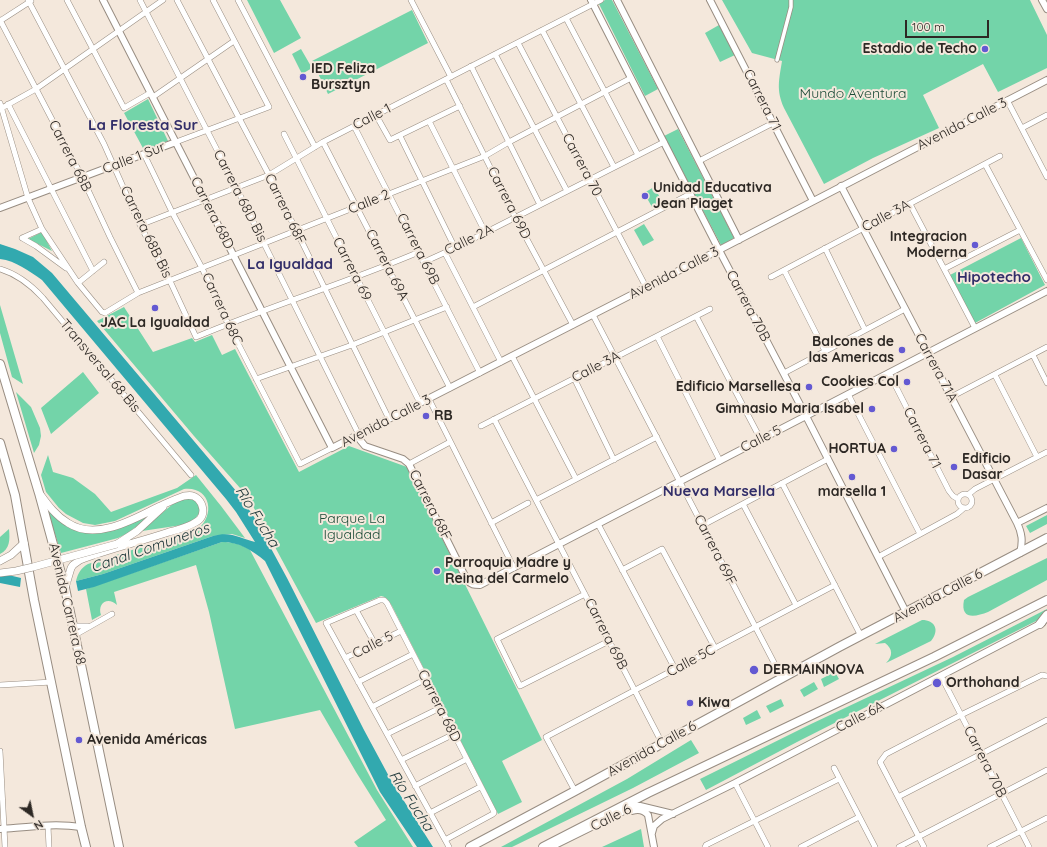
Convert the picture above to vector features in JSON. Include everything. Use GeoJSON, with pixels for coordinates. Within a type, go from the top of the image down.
{"type":"FeatureCollection","features":[{"type":"Feature","properties":{"kind":"main road","name":"Avenida Carrera 68"},"geometry":{"type":"LineString","coordinates":[[0,364],[39,492],[65,588],[119,847]]}},
{"type":"Feature","properties":{"kind":"main road","name":"Avenida Carrera 68"},"geometry":{"type":"LineString","coordinates":[[0,443],[13,485],[86,847]]}},
{"type":"Feature","properties":{"kind":"main road"},"geometry":{"type":"LineString","coordinates":[[39,492],[53,511],[63,520],[75,527],[89,530],[108,528],[125,523],[184,496],[195,496],[202,506],[202,515],[200,519],[192,524],[80,560],[71,568],[65,588]]}},
{"type":"Feature","properties":{"kind":"main road"},"geometry":{"type":"LineString","coordinates":[[117,544],[137,531],[173,500]]}},
{"type":"Feature","properties":{"kind":"main road"},"geometry":{"type":"LineString","coordinates":[[0,573],[33,567],[143,536],[183,527]]}},
{"type":"Feature","properties":{"kind":"main road","name":"Avenida Calle 6"},"geometry":{"type":"LineString","coordinates":[[470,847],[782,678],[1047,538]]}},
{"type":"Feature","properties":{"kind":"main road"},"geometry":{"type":"LineString","coordinates":[[0,561],[11,555],[24,543]]}},
{"type":"Feature","properties":{"kind":"main road"},"geometry":{"type":"LineString","coordinates":[[543,847],[648,793],[908,670],[1047,600]]}},
{"type":"Feature","properties":{"kind":"main road"},"geometry":{"type":"LineString","coordinates":[[1044,622],[1047,615]]}},
{"type":"Feature","properties":{"kind":"main road"},"geometry":{"type":"LineString","coordinates":[[634,806],[648,793]]}},
{"type":"Feature","properties":{"kind":"street"},"geometry":{"type":"LineString","coordinates":[[67,0],[124,108],[152,95],[180,78],[234,40],[213,0]]}},
{"type":"Feature","properties":{"kind":"street","name":"Carrera 68D"},"geometry":{"type":"LineString","coordinates":[[103,0],[332,448]]}},
{"type":"Feature","properties":{"kind":"street","name":"Carrera 68D Bis"},"geometry":{"type":"LineString","coordinates":[[140,0],[236,187],[359,435]]}},
{"type":"Feature","properties":{"kind":"street"},"geometry":{"type":"LineString","coordinates":[[104,262],[78,283],[42,229],[28,198],[0,107],[36,89],[163,0]]}},
{"type":"Feature","properties":{"kind":"street","name":"Carrera 68F"},"geometry":{"type":"LineString","coordinates":[[177,0],[269,175],[389,420]]}},
{"type":"Feature","properties":{"kind":"street"},"geometry":{"type":"LineString","coordinates":[[238,0],[315,147]]}},
{"type":"Feature","properties":{"kind":"street","name":"Carrera 69D"},"geometry":{"type":"LineString","coordinates":[[411,0],[484,156],[573,325]]}},
{"type":"Feature","properties":{"kind":"street","name":"Calle 1"},"geometry":{"type":"LineString","coordinates":[[140,225],[269,175],[323,142],[566,18],[592,2],[601,0]]}},
{"type":"Feature","properties":{"kind":"street"},"geometry":{"type":"LineString","coordinates":[[617,0],[739,240]]}},
{"type":"Feature","properties":{"kind":"street","name":"Carrera 71"},"geometry":{"type":"LineString","coordinates":[[710,0],[813,201]]}},
{"type":"Feature","properties":{"kind":"street"},"geometry":{"type":"LineString","coordinates":[[777,60],[791,6],[791,0]]}},
{"type":"Feature","properties":{"kind":"street"},"geometry":{"type":"LineString","coordinates":[[1042,0],[1047,9]]}},
{"type":"Feature","properties":{"kind":"street"},"geometry":{"type":"LineString","coordinates":[[0,21],[29,1]]}},
{"type":"Feature","properties":{"kind":"street","name":"Carrera 68B Bis"},"geometry":{"type":"LineString","coordinates":[[29,1],[104,144],[140,225],[170,281],[196,337],[228,324]]}},
{"type":"Feature","properties":{"kind":"street","name":"Carrera 70B"},"geometry":{"type":"LineString","coordinates":[[592,2],[906,612]]}},
{"type":"Feature","properties":{"kind":"street"},"geometry":{"type":"LineString","coordinates":[[566,18],[638,155]]}},
{"type":"Feature","properties":{"kind":"street","name":"Carrera 68B"},"geometry":{"type":"LineString","coordinates":[[0,21],[82,177],[138,293]]}},
{"type":"Feature","properties":{"kind":"street"},"geometry":{"type":"LineString","coordinates":[[542,30],[614,167]]}},
{"type":"Feature","properties":{"kind":"street","name":"Calle 1 Sur"},"geometry":{"type":"LineString","coordinates":[[0,208],[269,107],[234,40]]}},
{"type":"Feature","properties":{"kind":"street","name":"Carrera 70"},"geometry":{"type":"LineString","coordinates":[[518,42],[646,287]]}},
{"type":"Feature","properties":{"kind":"street"},"geometry":{"type":"LineString","coordinates":[[495,54],[567,191]]}},
{"type":"Feature","properties":{"kind":"street"},"geometry":{"type":"LineString","coordinates":[[471,66],[540,204]]}},
{"type":"Feature","properties":{"kind":"street","name":"Calle 2"},"geometry":{"type":"LineString","coordinates":[[78,283],[102,312],[108,312],[138,293],[484,156],[632,78]]}},
{"type":"Feature","properties":{"kind":"street","name":"Avenida Calle 3"},"geometry":{"type":"LineString","coordinates":[[300,464],[389,420],[1047,80]]}},
{"type":"Feature","properties":{"kind":"street"},"geometry":{"type":"LineString","coordinates":[[1008,100],[1047,177]]}},
{"type":"Feature","properties":{"kind":"street"},"geometry":{"type":"LineString","coordinates":[[8,104],[93,270]]}},
{"type":"Feature","properties":{"kind":"street"},"geometry":{"type":"LineString","coordinates":[[376,115],[390,140],[460,106]]}},
{"type":"Feature","properties":{"kind":"street"},"geometry":{"type":"LineString","coordinates":[[1022,128],[1047,115]]}},
{"type":"Feature","properties":{"kind":"street"},"geometry":{"type":"LineString","coordinates":[[429,121],[485,232]]}},
{"type":"Feature","properties":{"kind":"street"},"geometry":{"type":"LineString","coordinates":[[699,161],[774,123]]}},
{"type":"Feature","properties":{"kind":"street","name":"Carrera 69B"},"geometry":{"type":"LineString","coordinates":[[354,126],[480,372]]}},
{"type":"Feature","properties":{"kind":"street","name":"Carrera 69"},"geometry":{"type":"LineString","coordinates":[[284,134],[420,403]]}},
{"type":"Feature","properties":{"kind":"street"},"geometry":{"type":"LineString","coordinates":[[400,136],[455,248]]}},
{"type":"Feature","properties":{"kind":"street","name":"Carrera 69A"},"geometry":{"type":"LineString","coordinates":[[323,142],[450,388]]}},
{"type":"Feature","properties":{"kind":"street","name":"Calle 2A"},"geometry":{"type":"LineString","coordinates":[[424,262],[455,248],[664,142]]}},
{"type":"Feature","properties":{"kind":"street","name":"Carrera 68C"},"geometry":{"type":"LineString","coordinates":[[144,154],[172,212],[202,268],[228,324],[300,464]]}},
{"type":"Feature","properties":{"kind":"street","name":"Calle 3A"},"geometry":{"type":"LineString","coordinates":[[771,277],[1000,156]]}},
{"type":"Feature","properties":{"kind":"street"},"geometry":{"type":"LineString","coordinates":[[985,164],[1047,280]]}},
{"type":"Feature","properties":{"kind":"street","name":"Carrera 71A"},"geometry":{"type":"LineString","coordinates":[[841,186],[1017,523],[1022,537],[1020,553]]}},
{"type":"Feature","properties":{"kind":"street"},"geometry":{"type":"LineString","coordinates":[[473,307],[690,194]]}},
{"type":"Feature","properties":{"kind":"street"},"geometry":{"type":"LineString","coordinates":[[910,204],[975,328]]}},
{"type":"Feature","properties":{"kind":"street"},"geometry":{"type":"LineString","coordinates":[[42,229],[22,238],[69,269]]}},
{"type":"Feature","properties":{"kind":"street"},"geometry":{"type":"LineString","coordinates":[[944,269],[1020,230]]}},
{"type":"Feature","properties":{"kind":"street"},"geometry":{"type":"LineString","coordinates":[[825,248],[865,330]]}},
{"type":"Feature","properties":{"kind":"street"},"geometry":{"type":"LineString","coordinates":[[228,324],[387,266],[419,252]]}},
{"type":"Feature","properties":{"kind":"street"},"geometry":{"type":"LineString","coordinates":[[445,253],[501,362]]}},
{"type":"Feature","properties":{"kind":"street","name":"Transversal 68 Bis"},"geometry":{"type":"LineString","coordinates":[[0,268],[20,278],[34,288],[191,475]]}},
{"type":"Feature","properties":{"kind":"street"},"geometry":{"type":"LineString","coordinates":[[784,270],[825,351]]}},
{"type":"Feature","properties":{"kind":"street","name":"Calle 5"},"geometry":{"type":"LineString","coordinates":[[475,585],[480,585],[487,582],[1047,291]]}},
{"type":"Feature","properties":{"kind":"street"},"geometry":{"type":"LineString","coordinates":[[256,379],[447,307]]}},
{"type":"Feature","properties":{"kind":"street","name":"Calle 3A"},"geometry":{"type":"LineString","coordinates":[[481,426],[710,309]]}},
{"type":"Feature","properties":{"kind":"street"},"geometry":{"type":"LineString","coordinates":[[784,373],[905,309]]}},
{"type":"Feature","properties":{"kind":"street","name":"Carrera 69F"},"geometry":{"type":"LineString","coordinates":[[593,314],[782,678]]}},
{"type":"Feature","properties":{"kind":"street"},"geometry":{"type":"LineString","coordinates":[[696,316],[761,440]]}},
{"type":"Feature","properties":{"kind":"street"},"geometry":{"type":"LineString","coordinates":[[657,336],[720,461]]}},
{"type":"Feature","properties":{"kind":"street"},"geometry":{"type":"LineString","coordinates":[[951,397],[1047,347]]}},
{"type":"Feature","properties":{"kind":"street"},"geometry":{"type":"LineString","coordinates":[[1033,355],[1047,383]]}},
{"type":"Feature","properties":{"kind":"street"},"geometry":{"type":"LineString","coordinates":[[512,356],[576,479]]}},
{"type":"Feature","properties":{"kind":"street","name":"Carrera 71"},"geometry":{"type":"LineString","coordinates":[[889,373],[949,491],[958,499]]}},
{"type":"Feature","properties":{"kind":"street"},"geometry":{"type":"LineString","coordinates":[[994,375],[1037,457]]}},
{"type":"Feature","properties":{"kind":"street"},"geometry":{"type":"LineString","coordinates":[[574,378],[614,460]]}},
{"type":"Feature","properties":{"kind":"street"},"geometry":{"type":"LineString","coordinates":[[848,394],[920,534]]}},
{"type":"Feature","properties":{"kind":"street"},"geometry":{"type":"LineString","coordinates":[[429,399],[514,568]]}},
{"type":"Feature","properties":{"kind":"street","name":"Carrera 69B"},"geometry":{"type":"LineString","coordinates":[[494,419],[662,743]]}},
{"type":"Feature","properties":{"kind":"street"},"geometry":{"type":"LineString","coordinates":[[359,435],[360,440],[365,446],[403,459],[409,464],[450,442]]}},
{"type":"Feature","properties":{"kind":"street"},"geometry":{"type":"LineString","coordinates":[[536,500],[657,438]]}},
{"type":"Feature","properties":{"kind":"street"},"geometry":{"type":"LineString","coordinates":[[964,508],[960,505],[958,499],[962,494],[969,494],[975,489],[1047,452]]}},
{"type":"Feature","properties":{"kind":"street"},"geometry":{"type":"LineString","coordinates":[[703,525],[828,459]]}},
{"type":"Feature","properties":{"kind":"street","name":"Carrera 68F"},"geometry":{"type":"LineString","coordinates":[[409,464],[467,580],[470,584],[475,585]]}},
{"type":"Feature","properties":{"kind":"street"},"geometry":{"type":"LineString","coordinates":[[782,483],[861,636]]}},
{"type":"Feature","properties":{"kind":"street"},"geometry":{"type":"LineString","coordinates":[[878,557],[968,507],[971,504],[972,498],[969,494]]}},
{"type":"Feature","properties":{"kind":"street"},"geometry":{"type":"LineString","coordinates":[[491,523],[528,503]]}},
{"type":"Feature","properties":{"kind":"street"},"geometry":{"type":"LineString","coordinates":[[743,504],[796,605]]}},
{"type":"Feature","properties":{"kind":"street"},"geometry":{"type":"LineString","coordinates":[[1017,523],[1047,508]]}},
{"type":"Feature","properties":{"kind":"street"},"geometry":{"type":"LineString","coordinates":[[598,524],[674,669]]}},
{"type":"Feature","properties":{"kind":"street"},"geometry":{"type":"LineString","coordinates":[[622,570],[662,549],[715,648]]}},
{"type":"Feature","properties":{"kind":"street","name":"Calle 5C"},"geometry":{"type":"LineString","coordinates":[[575,791],[546,737],[835,585]]}},
{"type":"Feature","properties":{"kind":"street"},"geometry":{"type":"LineString","coordinates":[[585,594],[497,639],[520,686],[609,641]]}},
{"type":"Feature","properties":{"kind":"street","name":"Carrera 68D"},"geometry":{"type":"LineString","coordinates":[[356,610],[380,600],[384,600],[387,603],[494,813],[445,840]]}},
{"type":"Feature","properties":{"kind":"street"},"geometry":{"type":"LineString","coordinates":[[375,644],[356,610],[326,623],[449,847]]}},
{"type":"Feature","properties":{"kind":"street"},"geometry":{"type":"LineString","coordinates":[[75,634],[112,614]]}},
{"type":"Feature","properties":{"kind":"street","name":"Calle 6A"},"geometry":{"type":"LineString","coordinates":[[673,814],[1044,622]]}},
{"type":"Feature","properties":{"kind":"street"},"geometry":{"type":"LineString","coordinates":[[73,626],[89,626]]}},
{"type":"Feature","properties":{"kind":"street","name":"Calle 5"},"geometry":{"type":"LineString","coordinates":[[345,658],[401,631]]}},
{"type":"Feature","properties":{"kind":"street"},"geometry":{"type":"LineString","coordinates":[[358,682],[413,654]]}},
{"type":"Feature","properties":{"kind":"street"},"geometry":{"type":"LineString","coordinates":[[924,847],[880,762],[886,754],[961,715],[1042,675],[1047,676]]}},
{"type":"Feature","properties":{"kind":"street","name":"Carrera 70B"},"geometry":{"type":"LineString","coordinates":[[941,676],[1029,847]]}},
{"type":"Feature","properties":{"kind":"street"},"geometry":{"type":"LineString","coordinates":[[372,707],[426,679]]}},
{"type":"Feature","properties":{"kind":"street"},"geometry":{"type":"LineString","coordinates":[[0,685],[52,682]]}},
{"type":"Feature","properties":{"kind":"street"},"geometry":{"type":"LineString","coordinates":[[387,734],[440,708]]}},
{"type":"Feature","properties":{"kind":"street"},"geometry":{"type":"LineString","coordinates":[[898,797],[1047,720]]}},
{"type":"Feature","properties":{"kind":"street"},"geometry":{"type":"LineString","coordinates":[[401,760],[454,734]]}},
{"type":"Feature","properties":{"kind":"street"},"geometry":{"type":"LineString","coordinates":[[0,751],[2,829],[5,847]]}},
{"type":"Feature","properties":{"kind":"street"},"geometry":{"type":"LineString","coordinates":[[415,786],[467,759]]}},
{"type":"Feature","properties":{"kind":"street"},"geometry":{"type":"LineString","coordinates":[[834,768],[875,847]]}},
{"type":"Feature","properties":{"kind":"street"},"geometry":{"type":"LineString","coordinates":[[899,847],[1047,770]]}},
{"type":"Feature","properties":{"kind":"street"},"geometry":{"type":"LineString","coordinates":[[705,847],[706,845],[839,779]]}},
{"type":"Feature","properties":{"kind":"street"},"geometry":{"type":"LineString","coordinates":[[735,783],[768,847]]}},
{"type":"Feature","properties":{"kind":"street"},"geometry":{"type":"LineString","coordinates":[[430,813],[480,787]]}},
{"type":"Feature","properties":{"kind":"street","name":"Calle 6"},"geometry":{"type":"LineString","coordinates":[[551,847],[634,806],[640,806],[673,814]]}},
{"type":"Feature","properties":{"kind":"street","name":"Calle 6"},"geometry":{"type":"LineString","coordinates":[[560,847],[633,810],[645,812],[649,817],[652,833]]}},
{"type":"Feature","properties":{"kind":"street"},"geometry":{"type":"LineString","coordinates":[[654,847],[652,833],[656,823],[673,814]]}},
{"type":"Feature","properties":{"kind":"street"},"geometry":{"type":"LineString","coordinates":[[801,847],[860,817]]}},
{"type":"Feature","properties":{"kind":"street"},"geometry":{"type":"LineString","coordinates":[[990,847],[1047,818]]}},
{"type":"Feature","properties":{"kind":"street"},"geometry":{"type":"LineString","coordinates":[[2,829],[67,825],[81,827]]}},
{"type":"Feature","properties":{"kind":"street"},"geometry":{"type":"LineString","coordinates":[[48,826],[49,847]]}},
{"type":"Feature","properties":{"kind":"green space"},"geometry":{"type":"Polygon","coordinates":[[[247,0],[280,0],[301,38],[274,53],[247,0]]]}},
{"type":"Feature","properties":{"kind":"green space"},"geometry":{"type":"Polygon","coordinates":[[[605,0],[612,0],[658,89],[645,96],[599,4],[605,0]]]}},
{"type":"Feature","properties":{"kind":"green space","name":"Mundo Aventura"},"geometry":{"type":"Polygon","coordinates":[[[722,0],[1030,0],[1047,35],[1047,68],[998,92],[983,64],[923,95],[939,128],[873,158],[824,184],[781,102],[779,85],[782,61],[752,53],[722,0]]]}},
{"type":"Feature","properties":{"kind":"green space"},"geometry":{"type":"Polygon","coordinates":[[[412,10],[428,43],[328,94],[312,61],[412,10]]]}},
{"type":"Feature","properties":{"kind":"green space"},"geometry":{"type":"Polygon","coordinates":[[[719,25],[735,55],[720,62],[705,33],[719,25]]]}},
{"type":"Feature","properties":{"kind":"green space"},"geometry":{"type":"Polygon","coordinates":[[[301,49],[312,68],[302,74],[292,54],[301,49]]]}},
{"type":"Feature","properties":{"kind":"green space"},"geometry":{"type":"Polygon","coordinates":[[[148,99],[168,141],[144,150],[124,113],[148,99]]]}},
{"type":"Feature","properties":{"kind":"green space"},"geometry":{"type":"Polygon","coordinates":[[[678,129],[734,238],[721,245],[664,136],[678,129]]]}},
{"type":"Feature","properties":{"kind":"green space"},"geometry":{"type":"Polygon","coordinates":[[[654,187],[662,201],[652,207],[644,193],[654,187]]]}},
{"type":"Feature","properties":{"kind":"green space"},"geometry":{"type":"Polygon","coordinates":[[[644,224],[654,240],[643,246],[634,230],[644,224]]]}},
{"type":"Feature","properties":{"kind":"green space"},"geometry":{"type":"Polygon","coordinates":[[[42,232],[52,251],[28,239],[42,232]]]}},
{"type":"Feature","properties":{"kind":"green space"},"geometry":{"type":"Polygon","coordinates":[[[1021,238],[1045,285],[975,323],[950,275],[1021,238]]]}},
{"type":"Feature","properties":{"kind":"green space"},"geometry":{"type":"Polygon","coordinates":[[[0,305],[23,384],[12,377],[0,333],[0,305]]]}},
{"type":"Feature","properties":{"kind":"green space","name":"Parque La Igualdad"},"geometry":{"type":"Polygon","coordinates":[[[124,307],[153,352],[192,338],[195,342],[212,335],[222,355],[235,349],[299,472],[349,446],[407,467],[542,740],[502,761],[522,802],[498,814],[392,606],[386,598],[381,596],[316,623],[248,497],[194,436],[97,321],[124,307]]]}},
{"type":"Feature","properties":{"kind":"green space"},"geometry":{"type":"Polygon","coordinates":[[[83,372],[99,393],[51,434],[41,408],[83,372]]]}},
{"type":"Feature","properties":{"kind":"green space"},"geometry":{"type":"Polygon","coordinates":[[[16,392],[31,407],[40,428],[41,436],[39,445],[34,453],[16,392]]]}},
{"type":"Feature","properties":{"kind":"green space"},"geometry":{"type":"Polygon","coordinates":[[[48,455],[53,472],[73,478],[95,494],[111,512],[177,488],[196,475],[245,538],[232,534],[213,536],[103,574],[76,581],[80,571],[88,564],[198,529],[204,523],[207,516],[208,502],[205,496],[200,492],[193,489],[184,489],[115,521],[95,525],[83,523],[66,514],[46,492],[41,475],[48,455]]]}},
{"type":"Feature","properties":{"kind":"green space"},"geometry":{"type":"Polygon","coordinates":[[[187,498],[195,499],[199,504],[200,512],[195,519],[182,525],[142,531],[174,503],[187,498]]]}},
{"type":"Feature","properties":{"kind":"green space"},"geometry":{"type":"Polygon","coordinates":[[[47,509],[68,526],[115,529],[151,515],[128,533],[118,538],[61,553],[47,509]]]}},
{"type":"Feature","properties":{"kind":"green space"},"geometry":{"type":"Polygon","coordinates":[[[1047,515],[1047,524],[1030,533],[1026,526],[1047,515]]]}},
{"type":"Feature","properties":{"kind":"green space"},"geometry":{"type":"Polygon","coordinates":[[[9,529],[8,547],[0,554],[0,537],[9,529]]]}},
{"type":"Feature","properties":{"kind":"green space"},"geometry":{"type":"Polygon","coordinates":[[[222,542],[229,542],[243,546],[250,550],[377,790],[413,847],[358,847],[354,842],[386,820],[320,710],[235,729],[209,612],[196,565],[114,592],[117,605],[110,601],[104,602],[100,611],[101,615],[92,620],[86,589],[222,542]]]}},
{"type":"Feature","properties":{"kind":"green space"},"geometry":{"type":"Polygon","coordinates":[[[1047,558],[1047,580],[988,612],[974,616],[966,614],[964,611],[964,600],[968,597],[1047,558]]]}},
{"type":"Feature","properties":{"kind":"green space"},"geometry":{"type":"Polygon","coordinates":[[[1047,609],[1040,619],[797,742],[706,790],[700,779],[811,724],[953,657],[1047,609]]]}},
{"type":"Feature","properties":{"kind":"green space"},"geometry":{"type":"Polygon","coordinates":[[[922,620],[926,620],[935,626],[936,630],[931,641],[886,663],[891,655],[890,648],[885,643],[875,644],[922,620]]]}},
{"type":"Feature","properties":{"kind":"green space"},"geometry":{"type":"Polygon","coordinates":[[[835,672],[839,679],[824,687],[821,679],[835,672]]]}},
{"type":"Feature","properties":{"kind":"green space"},"geometry":{"type":"Polygon","coordinates":[[[814,682],[818,689],[804,697],[800,690],[814,682]]]}},
{"type":"Feature","properties":{"kind":"green space"},"geometry":{"type":"Polygon","coordinates":[[[781,699],[784,706],[770,713],[766,706],[781,699]]]}},
{"type":"Feature","properties":{"kind":"green space"},"geometry":{"type":"Polygon","coordinates":[[[757,710],[761,718],[746,725],[743,718],[757,710]]]}},
{"type":"Feature","properties":{"kind":"green space"},"geometry":{"type":"Polygon","coordinates":[[[691,740],[699,753],[633,788],[512,847],[501,847],[627,779],[691,740]]]}},
{"type":"Feature","properties":{"kind":"green space"},"geometry":{"type":"Polygon","coordinates":[[[641,829],[644,847],[602,847],[641,829]]]}},
{"type":"Feature","properties":{"kind":"water"},"geometry":{"type":"Polygon","coordinates":[[[0,244],[33,257],[52,273],[237,492],[254,517],[287,578],[392,782],[433,847],[417,847],[380,792],[265,561],[255,553],[234,543],[222,542],[94,587],[78,591],[76,581],[103,574],[213,536],[225,534],[255,542],[226,499],[42,280],[17,264],[0,259],[0,244]]]}},
{"type":"Feature","properties":{"kind":"water"},"geometry":{"type":"Polygon","coordinates":[[[0,573],[21,578],[20,587],[0,583],[0,573]]]}},
{"type":"Feature","properties":{"kind":"place","name":"Estadio de Techo"},"geometry":{"type":"Point","coordinates":[985,49]}},
{"type":"Feature","properties":{"kind":"place","name":"IED Feliza Bursztyn"},"geometry":{"type":"Point","coordinates":[303,77]}},
{"type":"Feature","properties":{"kind":"place","name":"Unidad Educativa Jean Piaget"},"geometry":{"type":"Point","coordinates":[645,196]}},
{"type":"Feature","properties":{"kind":"place","name":"Integracion Moderna"},"geometry":{"type":"Point","coordinates":[975,245]}},
{"type":"Feature","properties":{"kind":"place","name":"JAC La Igualdad"},"geometry":{"type":"Point","coordinates":[155,308]}},
{"type":"Feature","properties":{"kind":"place","name":"Balcones de las Americas"},"geometry":{"type":"Point","coordinates":[902,350]}},
{"type":"Feature","properties":{"kind":"place","name":"Cookies Col"},"geometry":{"type":"Point","coordinates":[907,382]}},
{"type":"Feature","properties":{"kind":"place","name":"Edificio Marsellesa"},"geometry":{"type":"Point","coordinates":[809,387]}},
{"type":"Feature","properties":{"kind":"place","name":"Gimnasio Maria Isabel"},"geometry":{"type":"Point","coordinates":[872,409]}},
{"type":"Feature","properties":{"kind":"place","name":"RB"},"geometry":{"type":"Point","coordinates":[426,416]}},
{"type":"Feature","properties":{"kind":"place","name":"HORTUA"},"geometry":{"type":"Point","coordinates":[894,449]}},
{"type":"Feature","properties":{"kind":"place","name":"Edificio Dasar"},"geometry":{"type":"Point","coordinates":[954,467]}},
{"type":"Feature","properties":{"kind":"place","name":"marsella 1"},"geometry":{"type":"Point","coordinates":[852,477]}},
{"type":"Feature","properties":{"kind":"place","name":"Parroquia Madre y Reina del Carmelo"},"geometry":{"type":"Point","coordinates":[437,571]}},
{"type":"Feature","properties":{"kind":"place","name":"DERMAINNOVA"},"geometry":{"type":"Point","coordinates":[754,670]}},
{"type":"Feature","properties":{"kind":"place","name":"Orthohand"},"geometry":{"type":"Point","coordinates":[937,683]}},
{"type":"Feature","properties":{"kind":"place","name":"Kiwa"},"geometry":{"type":"Point","coordinates":[690,703]}},
{"type":"Feature","properties":{"kind":"place","name":"Avenida Américas"},"geometry":{"type":"Point","coordinates":[79,740]}},
{"type":"Feature","properties":{"kind":"district","name":"La Floresta Sur"},"geometry":{"type":"Point","coordinates":[143,125]}},
{"type":"Feature","properties":{"kind":"district","name":"La Igualdad"},"geometry":{"type":"Point","coordinates":[290,264]}},
{"type":"Feature","properties":{"kind":"district","name":"Hipotecho"},"geometry":{"type":"Point","coordinates":[994,277]}},
{"type":"Feature","properties":{"kind":"district","name":"Nueva Marsella"},"geometry":{"type":"Point","coordinates":[719,491]}},
{"type":"Feature","properties":{"kind":"water label","name":"Río Fucha"},"geometry":{"type":"Point","coordinates":[257,517]}},
{"type":"Feature","properties":{"kind":"water label","name":"Canal Comuneros"},"geometry":{"type":"Point","coordinates":[150,548]}},
{"type":"Feature","properties":{"kind":"water label","name":"Río Fucha"},"geometry":{"type":"Point","coordinates":[411,801]}}]}
